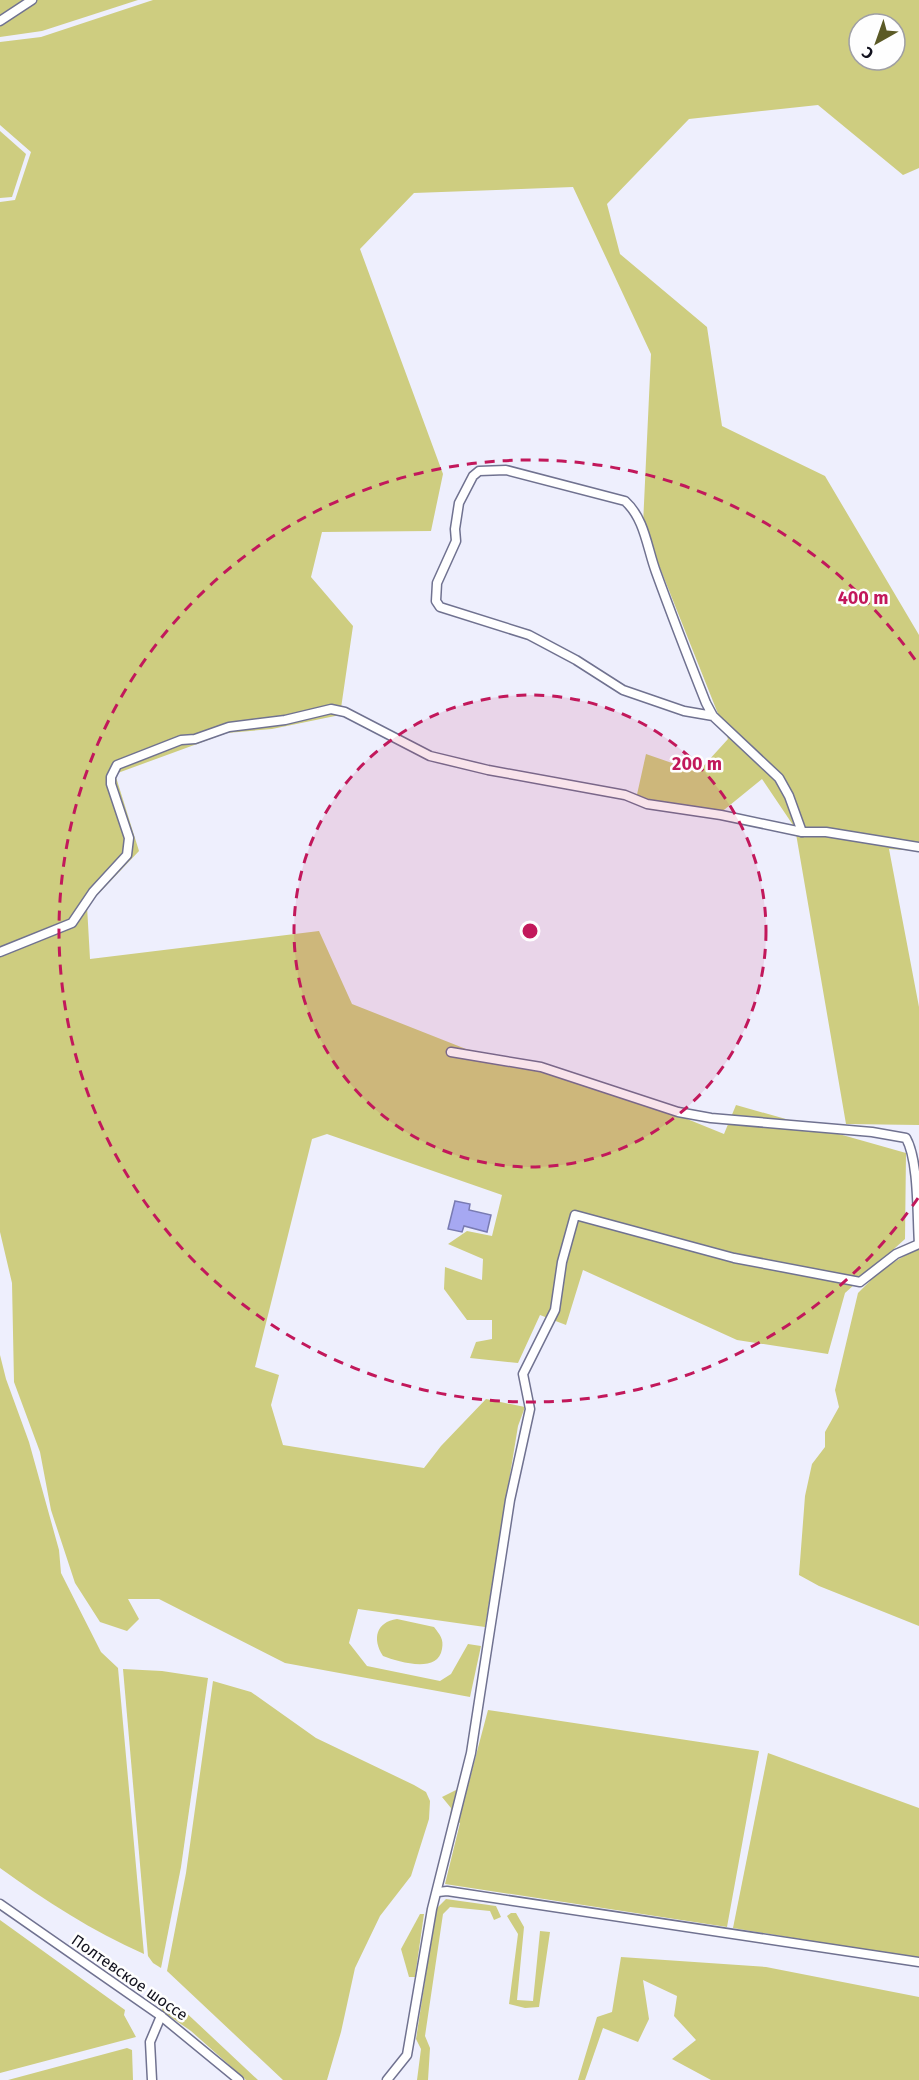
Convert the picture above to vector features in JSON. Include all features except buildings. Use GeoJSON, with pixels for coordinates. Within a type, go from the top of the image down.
{"type":"FeatureCollection","features":[{"type":"Feature","properties":{"kind":"street"},"geometry":{"type":"LineString","coordinates":[[0,21],[32,0]]}},
{"type":"Feature","properties":{"kind":"street"},"geometry":{"type":"LineString","coordinates":[[713,716],[684,711],[623,690],[566,654],[528,635],[440,607],[436,601],[437,583],[456,541],[456,517],[473,476],[487,468],[506,470],[625,501],[631,506],[639,519],[656,571],[713,716],[779,778],[789,796],[802,832]]}},
{"type":"Feature","properties":{"kind":"street"},"geometry":{"type":"LineString","coordinates":[[0,952],[72,923],[93,892],[127,855],[129,838],[111,784],[111,777],[117,765],[181,740],[195,739],[229,727],[285,720],[331,709],[345,712],[430,756],[488,770],[625,795],[647,804],[721,815],[802,832],[826,832],[919,847]]}},
{"type":"Feature","properties":{"kind":"street"},"geometry":{"type":"LineString","coordinates":[[387,2080],[407,2055],[432,1909],[471,1753],[510,1500],[530,1409],[523,1374],[555,1310],[562,1262],[575,1215],[734,1258],[860,1282],[896,1254],[919,1244],[915,1167],[912,1147],[906,1138],[872,1132],[711,1118],[678,1112],[541,1067],[451,1053]]}},
{"type":"Feature","properties":{"kind":"street"},"geometry":{"type":"LineString","coordinates":[[438,1892],[447,1891],[919,1962]]}},
{"type":"Feature","properties":{"kind":"street","name":"Полтевское шоссе"},"geometry":{"type":"LineString","coordinates":[[0,1904],[160,2016],[239,2080]]}},
{"type":"Feature","properties":{"kind":"street"},"geometry":{"type":"LineString","coordinates":[[152,2080],[150,2042],[160,2016]]}},
{"type":"Feature","properties":{"kind":"shaded area"},"geometry":{"type":"Polygon","coordinates":[[[0,0],[138,0],[42,31],[0,37],[0,0]]]}},
{"type":"Feature","properties":{"kind":"shaded area"},"geometry":{"type":"Polygon","coordinates":[[[153,0],[919,0],[919,168],[903,175],[818,105],[689,119],[607,204],[620,254],[707,327],[722,426],[825,476],[919,635],[919,851],[889,849],[919,1007],[919,1125],[846,1124],[795,828],[762,779],[719,814],[636,799],[646,754],[698,772],[728,739],[643,525],[651,354],[573,187],[414,193],[360,249],[443,474],[431,531],[322,532],[311,577],[353,626],[340,715],[272,729],[227,733],[115,774],[139,851],[87,906],[90,959],[319,931],[352,1004],[466,1049],[579,1075],[724,1134],[736,1105],[906,1153],[905,1239],[845,1293],[828,1354],[737,1340],[583,1270],[566,1325],[540,1315],[518,1363],[470,1358],[476,1342],[492,1339],[492,1320],[467,1320],[444,1289],[445,1267],[482,1280],[483,1259],[448,1244],[467,1231],[492,1236],[502,1195],[327,1134],[312,1139],[255,1367],[279,1375],[271,1405],[283,1445],[424,1468],[441,1446],[486,1399],[525,1407],[518,1426],[485,1627],[358,1609],[349,1643],[367,1666],[440,1681],[451,1674],[468,1644],[481,1646],[470,1697],[285,1663],[159,1599],[128,1599],[139,1619],[127,1631],[100,1622],[75,1583],[51,1510],[40,1452],[14,1382],[12,1283],[0,1232],[0,202],[15,200],[31,152],[0,125],[0,42],[41,37],[153,0]]]}},
{"type":"Feature","properties":{"kind":"shaded area"},"geometry":{"type":"Polygon","coordinates":[[[0,131],[26,154],[12,197],[0,198],[0,131]]]}},
{"type":"Feature","properties":{"kind":"shaded area"},"geometry":{"type":"Polygon","coordinates":[[[919,1247],[919,1626],[819,1586],[799,1575],[805,1496],[812,1464],[825,1447],[825,1432],[839,1407],[835,1390],[858,1293],[881,1270],[919,1247]]]}},
{"type":"Feature","properties":{"kind":"shaded area"},"geometry":{"type":"Polygon","coordinates":[[[0,1355],[6,1379],[29,1442],[59,1550],[61,1573],[101,1652],[118,1668],[144,1954],[70,1915],[0,1868],[0,1355]]]}},
{"type":"Feature","properties":{"kind":"shaded area"},"geometry":{"type":"Polygon","coordinates":[[[397,1619],[434,1627],[442,1642],[439,1657],[426,1664],[417,1664],[383,1656],[378,1643],[378,1632],[384,1624],[397,1619]]]}},
{"type":"Feature","properties":{"kind":"shaded area"},"geometry":{"type":"Polygon","coordinates":[[[123,1669],[162,1671],[208,1678],[181,1867],[161,1968],[148,1956],[123,1669]]]}},
{"type":"Feature","properties":{"kind":"shaded area"},"geometry":{"type":"Polygon","coordinates":[[[213,1681],[251,1692],[316,1738],[426,1792],[430,1801],[429,1819],[411,1876],[380,1916],[355,1968],[341,2032],[327,2080],[283,2080],[167,1971],[186,1873],[213,1681]]]}},
{"type":"Feature","properties":{"kind":"shaded area"},"geometry":{"type":"Polygon","coordinates":[[[488,1710],[759,1751],[727,1927],[445,1884],[460,1823],[450,1818],[451,1808],[442,1797],[458,1789],[466,1793],[488,1710]]]}},
{"type":"Feature","properties":{"kind":"shaded area"},"geometry":{"type":"Polygon","coordinates":[[[768,1753],[919,1808],[919,1959],[733,1928],[768,1753]]]}},
{"type":"Feature","properties":{"kind":"shaded area"},"geometry":{"type":"Polygon","coordinates":[[[446,1899],[496,1906],[501,1917],[494,1920],[490,1911],[450,1907],[443,1914],[425,2036],[430,2048],[428,2080],[417,2080],[421,2049],[416,2039],[436,1909],[446,1899]]]}},
{"type":"Feature","properties":{"kind":"shaded area"},"geometry":{"type":"Polygon","coordinates":[[[516,1913],[524,1927],[517,2000],[533,2001],[540,1931],[550,1932],[539,2007],[525,2008],[509,2004],[518,1934],[507,1916],[516,1913]]]}},
{"type":"Feature","properties":{"kind":"shaded area"},"geometry":{"type":"Polygon","coordinates":[[[420,1914],[424,1914],[415,1977],[409,1977],[401,1949],[420,1914]]]}},
{"type":"Feature","properties":{"kind":"shaded area"},"geometry":{"type":"Polygon","coordinates":[[[0,1920],[125,2010],[124,2015],[136,2037],[0,2073],[0,1920]]]}},
{"type":"Feature","properties":{"kind":"shaded area"},"geometry":{"type":"Polygon","coordinates":[[[621,1957],[766,1967],[919,1997],[919,2080],[711,2080],[672,2059],[696,2040],[674,2016],[677,1996],[643,1980],[649,2019],[638,2042],[603,2028],[585,2080],[578,2080],[597,2017],[612,2012],[621,1957]]]}},
{"type":"Feature","properties":{"kind":"shaded area"},"geometry":{"type":"Polygon","coordinates":[[[163,2004],[179,2006],[258,2080],[246,2080],[191,2031],[162,2011],[163,2004]]]}},
{"type":"Feature","properties":{"kind":"shaded area"},"geometry":{"type":"Polygon","coordinates":[[[127,2048],[132,2050],[133,2080],[8,2080],[127,2048]]]}},
{"type":"Feature","properties":{"kind":"water"},"geometry":{"type":"Polygon","coordinates":[[[455,1201],[470,1204],[469,1210],[491,1215],[487,1232],[464,1226],[462,1232],[448,1229],[455,1201]]]}}]}
